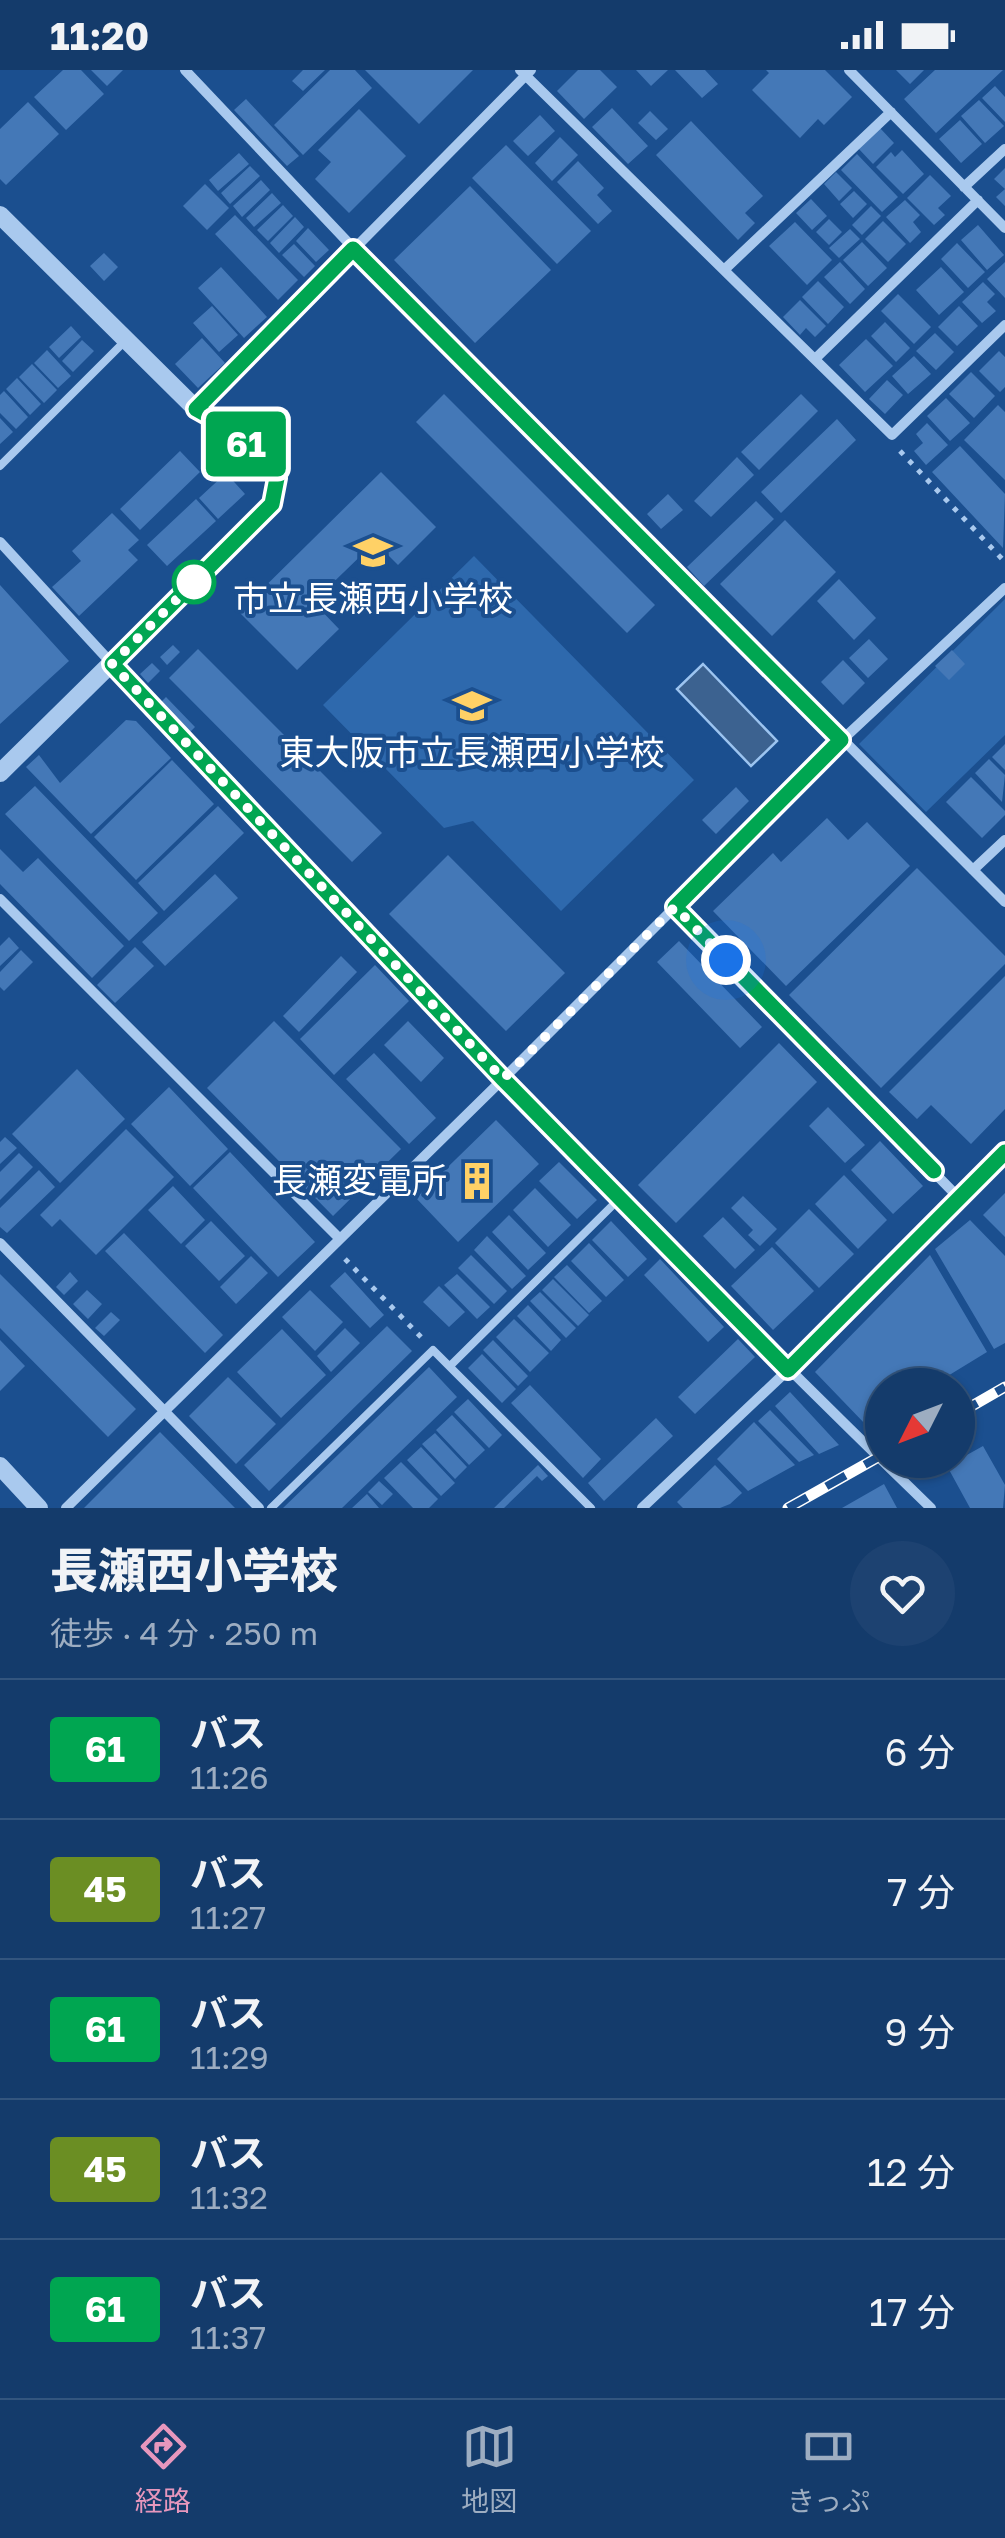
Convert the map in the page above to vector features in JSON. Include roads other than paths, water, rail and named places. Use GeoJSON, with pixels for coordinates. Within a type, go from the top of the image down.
{"type":"FeatureCollection","features":[{"type":"Feature","properties":{"kind":"street"},"geometry":{"type":"LineString","coordinates":[[185,70],[353,249],[1005,902]]}},
{"type":"Feature","properties":{"kind":"street"},"geometry":{"type":"LineString","coordinates":[[850,70],[1005,228]]}},
{"type":"Feature","properties":{"kind":"street"},"geometry":{"type":"LineString","coordinates":[[196,409],[525,72],[892,435],[1005,325]]}},
{"type":"Feature","properties":{"kind":"street"},"geometry":{"type":"LineString","coordinates":[[724,270],[891,112]]}},
{"type":"Feature","properties":{"kind":"street"},"geometry":{"type":"LineString","coordinates":[[964,186],[1005,149]]}},
{"type":"Feature","properties":{"kind":"street"},"geometry":{"type":"LineString","coordinates":[[815,359],[978,200]]}},
{"type":"Feature","properties":{"kind":"street"},"geometry":{"type":"LineString","coordinates":[[0,214],[196,409],[230,428],[277,478],[272,504],[0,773]]}},
{"type":"Feature","properties":{"kind":"street"},"geometry":{"type":"LineString","coordinates":[[0,542],[503,1079],[788,1370],[931,1508]]}},
{"type":"Feature","properties":{"kind":"street"},"geometry":{"type":"LineString","coordinates":[[66,1508],[841,740],[1005,588]]}},
{"type":"Feature","properties":{"kind":"street"},"geometry":{"type":"LineString","coordinates":[[973,870],[1005,840]]}},
{"type":"Feature","properties":{"kind":"street"},"geometry":{"type":"LineString","coordinates":[[0,899],[337,1242]]}},
{"type":"Feature","properties":{"kind":"street"},"geometry":{"type":"LineString","coordinates":[[675,907],[959,1198]]}},
{"type":"Feature","properties":{"kind":"street"},"geometry":{"type":"LineString","coordinates":[[642,1508],[788,1370],[1005,1152]]}},
{"type":"Feature","properties":{"kind":"street"},"geometry":{"type":"LineString","coordinates":[[0,1243],[259,1508]]}},
{"type":"Feature","properties":{"kind":"street"},"geometry":{"type":"LineString","coordinates":[[0,1466],[39,1508]]}},
{"type":"Feature","properties":{"kind":"lane"},"geometry":{"type":"LineString","coordinates":[[0,466],[126,340]]}},
{"type":"Feature","properties":{"kind":"lane"},"geometry":{"type":"LineString","coordinates":[[450,1366],[620,1198]]}},
{"type":"Feature","properties":{"kind":"lane"},"geometry":{"type":"LineString","coordinates":[[271,1508],[434,1350],[591,1508]]}},
{"type":"Feature","properties":{"kind":"railway"},"geometry":{"type":"LineString","coordinates":[[975,1404],[1005,1387]]}},
{"type":"Feature","properties":{"kind":"railway"},"geometry":{"type":"LineString","coordinates":[[788,1508],[865,1465]]}},
{"type":"Feature","properties":{"kind":"place","name":"市立長瀬西小学校"},"geometry":{"type":"Point","coordinates":[373,552]}},
{"type":"Feature","properties":{"kind":"place","name":"東大阪市立長瀬西小学校"},"geometry":{"type":"Point","coordinates":[472,706]}},
{"type":"Feature","properties":{"kind":"place","name":"長瀬変電所"},"geometry":{"type":"Point","coordinates":[477,1181]}}]}
